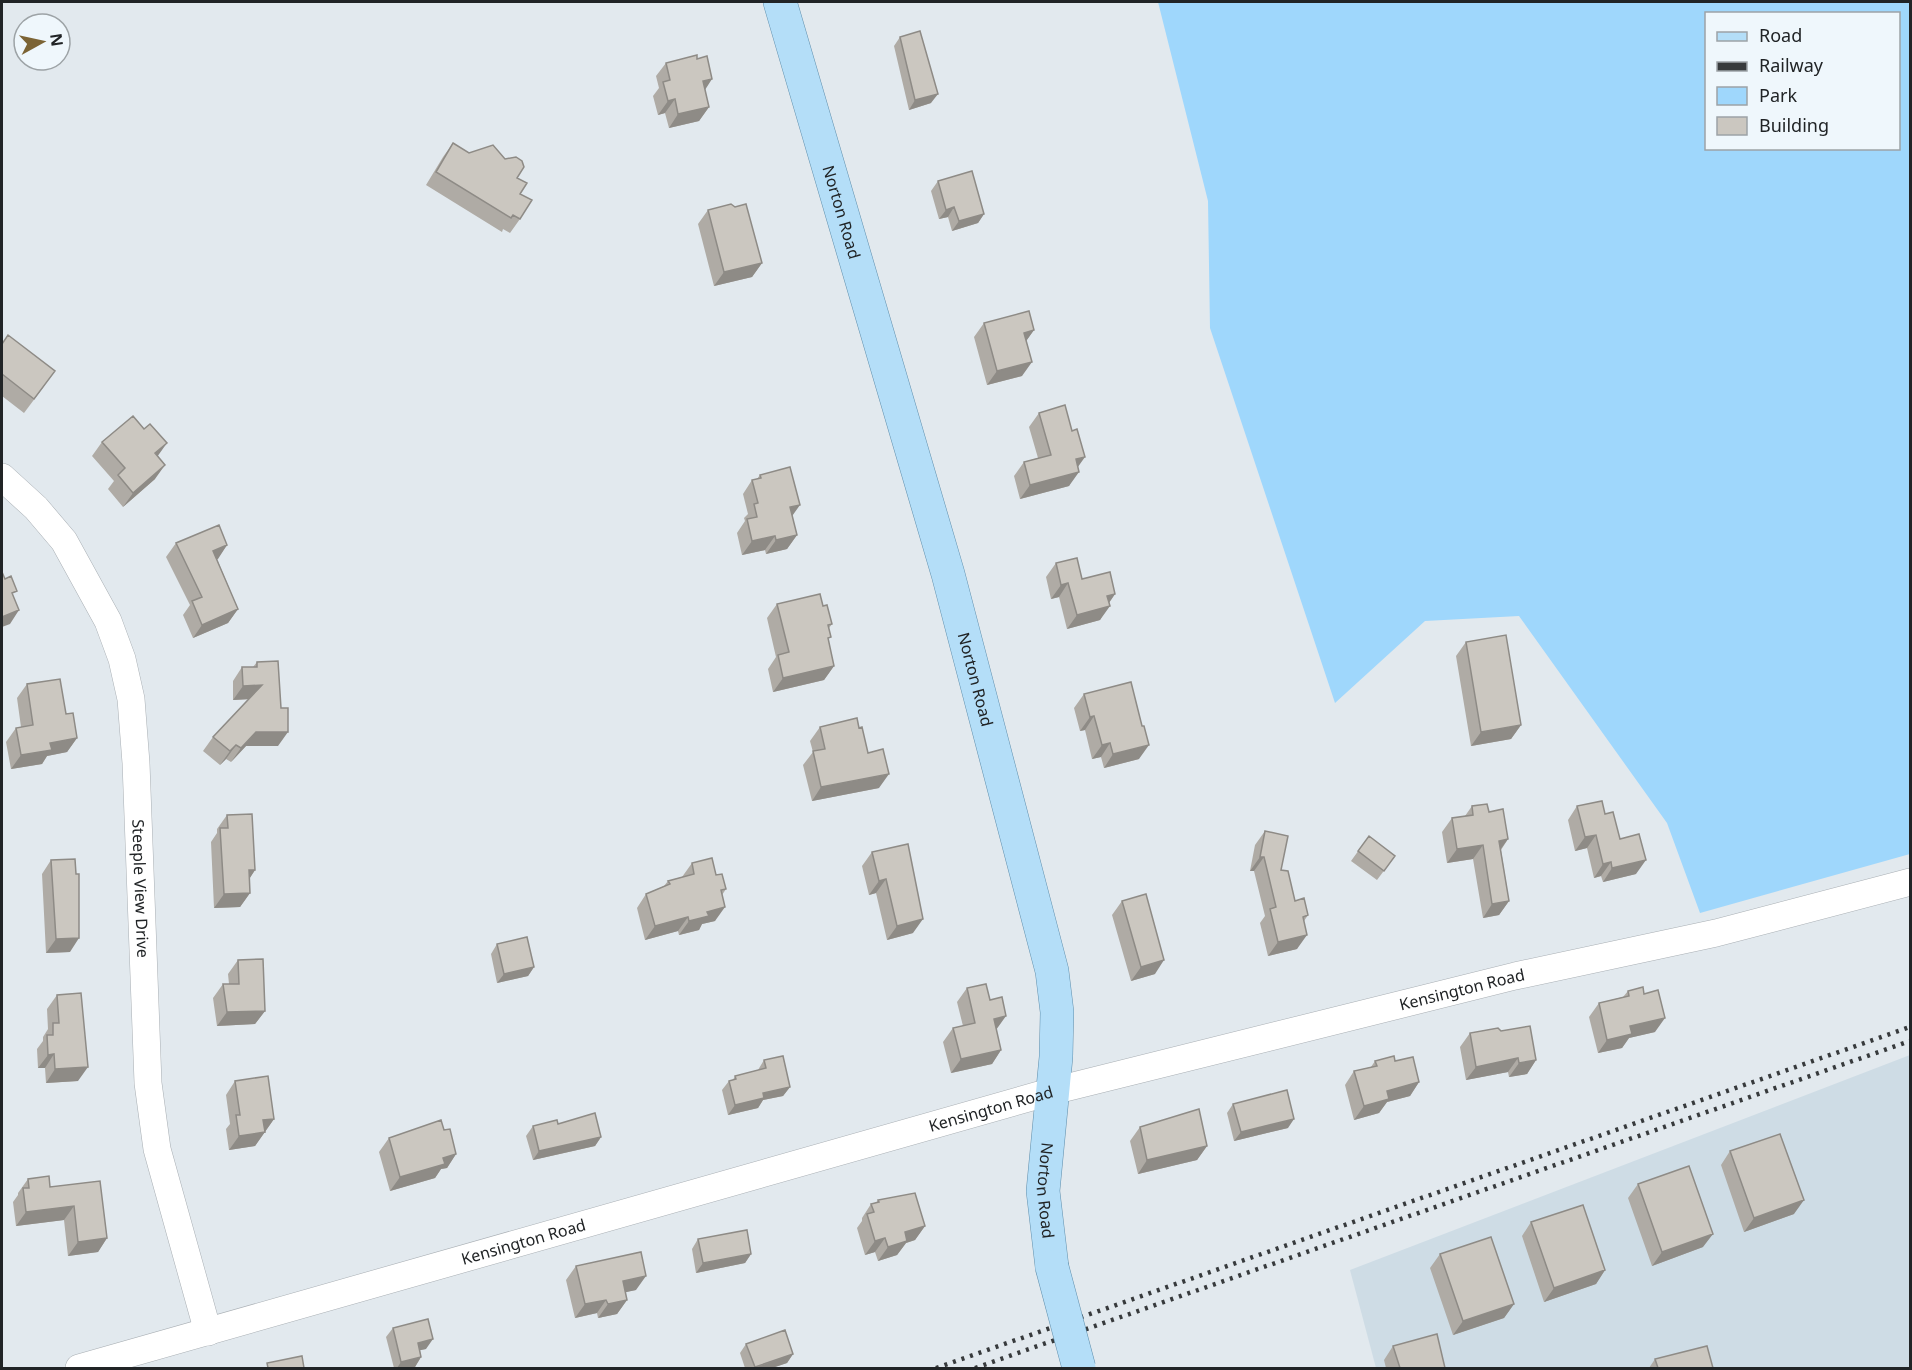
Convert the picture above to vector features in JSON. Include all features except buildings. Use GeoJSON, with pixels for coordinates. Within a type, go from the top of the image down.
{"type":"FeatureCollection","features":[{"type":"Feature","properties":{"kind":"main road","name":"Norton Road"},"geometry":{"type":"LineString","coordinates":[[780,2],[948,574],[1052,971],[1057,1012],[1053,1091],[1043,1184],[1044,1215],[1052,1267],[1079,1368]]}},
{"type":"Feature","properties":{"kind":"street","name":"Steeple View Drive"},"geometry":{"type":"LineString","coordinates":[[2,477],[36,508],[64,541],[108,621],[122,659],[131,699],[135,752],[148,1083],[157,1149],[208,1332]]}},
{"type":"Feature","properties":{"kind":"street","name":"Kensington Road"},"geometry":{"type":"LineString","coordinates":[[79,1368],[1053,1091],[1515,976],[1716,933],[1911,882]]}},
{"type":"Feature","properties":{"kind":"shaded area"},"geometry":{"type":"Polygon","coordinates":[[[1910,1055],[1910,1368],[1376,1368],[1350,1270],[1910,1055]]]}},
{"type":"Feature","properties":{"kind":"green space"},"geometry":{"type":"Polygon","coordinates":[[[1158,2],[1910,2],[1910,854],[1700,913],[1667,823],[1519,616],[1425,621],[1335,703],[1210,328],[1208,201],[1158,2]]]}},
{"type":"Feature","properties":{"kind":"railway"},"geometry":{"type":"LineString","coordinates":[[936,1368],[1910,1027]]}},
{"type":"Feature","properties":{"kind":"railway"},"geometry":{"type":"LineString","coordinates":[[975,1368],[1910,1041]]}}]}
